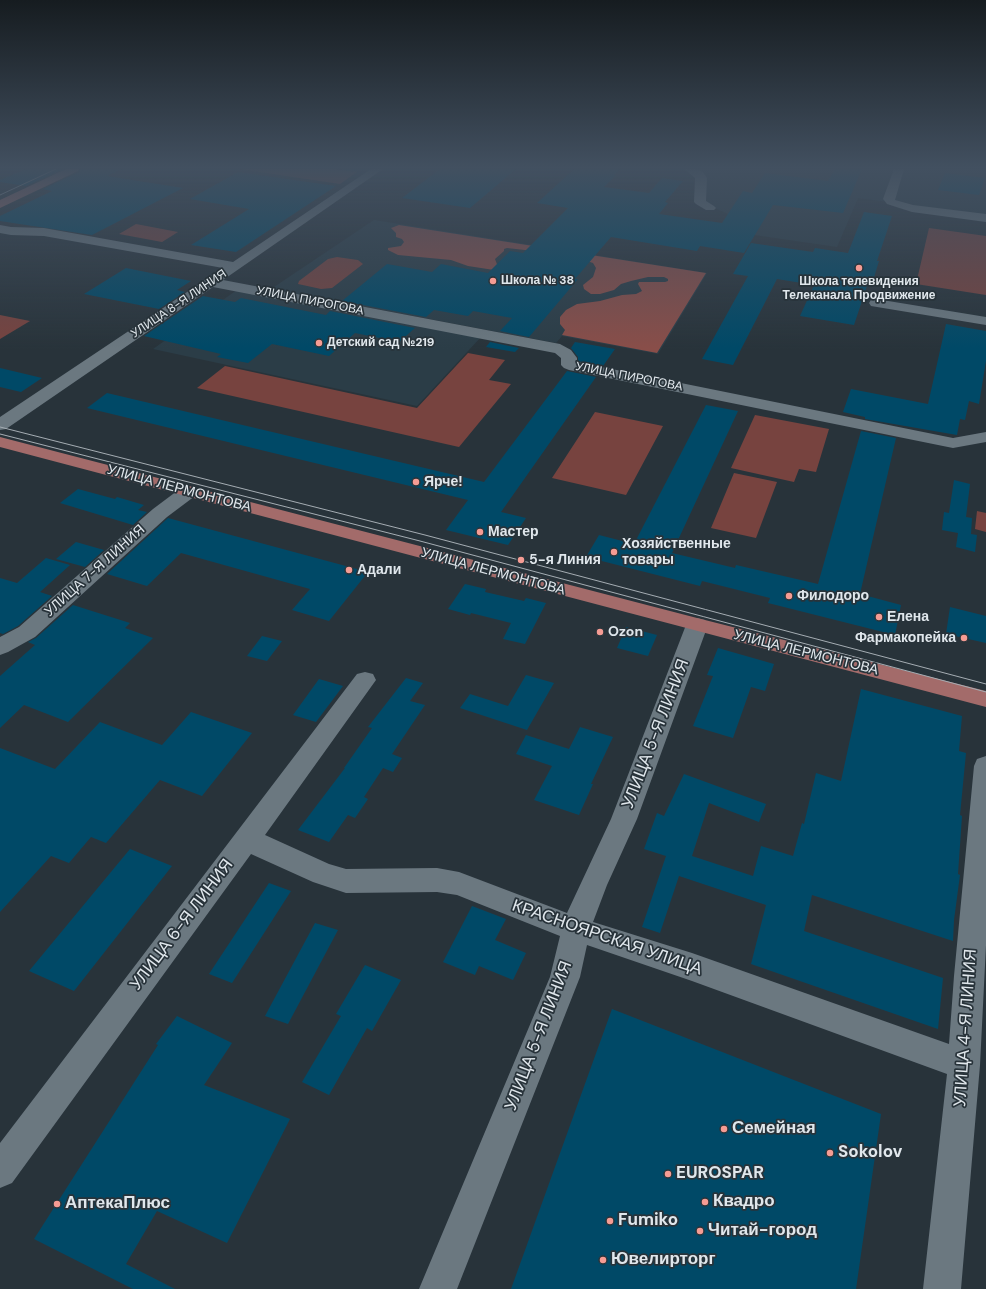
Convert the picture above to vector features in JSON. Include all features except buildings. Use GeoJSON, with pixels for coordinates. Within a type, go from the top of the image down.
{"type":"FeatureCollection","features":[{"type":"Feature","properties":{"kind":"main road","name":"УЛИЦА ЛЕРМОНТОВА"},"geometry":{"type":"LineString","coordinates":[[0,442],[697,625],[986,699]]}},
{"type":"Feature","properties":{"kind":"street"},"geometry":{"type":"LineString","coordinates":[[1,229],[44,232],[235,266]]}},
{"type":"Feature","properties":{"kind":"street","name":"УЛИЦА 8-Я ЛИНИЯ"},"geometry":{"type":"LineString","coordinates":[[0,425],[289,229]]}},
{"type":"Feature","properties":{"kind":"street","name":"УЛИЦА ПИРОГОВА"},"geometry":{"type":"LineString","coordinates":[[211,282],[560,349],[566,353],[569,358],[569,364],[953,443],[986,437]]}},
{"type":"Feature","properties":{"kind":"street"},"geometry":{"type":"LineString","coordinates":[[876,303],[986,321]]}},
{"type":"Feature","properties":{"kind":"street","name":"УЛИЦА 7-Я ЛИНИЯ"},"geometry":{"type":"LineString","coordinates":[[0,647],[27,632],[160,513],[188,492]]}},
{"type":"Feature","properties":{"kind":"street","name":"УЛИЦА 5-Я ЛИНИЯ"},"geometry":{"type":"LineString","coordinates":[[438,1289],[565,977],[576,930],[593,885],[624,819],[697,625]]}},
{"type":"Feature","properties":{"kind":"street","name":"УЛИЦА 6-Я ЛИНИЯ"},"geometry":{"type":"LineString","coordinates":[[0,1171],[365,680]]}},
{"type":"Feature","properties":{"kind":"street","name":"УЛИЦА 4-Я ЛИНИЯ"},"geometry":{"type":"LineString","coordinates":[[942,1289],[964,1065],[969,976],[986,766]]}},
{"type":"Feature","properties":{"kind":"street","name":"КРАСНОЯРСКАЯ УЛИЦА"},"geometry":{"type":"LineString","coordinates":[[246,840],[322,874],[346,882],[438,880],[459,884],[576,930],[692,967],[964,1065]]}},
{"type":"Feature","properties":{"kind":"shaded area"},"geometry":{"type":"Polygon","coordinates":[[[127,229],[163,229],[178,232],[162,242],[119,234],[127,229]]]}},
{"type":"Feature","properties":{"kind":"shaded area","name":"Школа № 38"},"geometry":{"type":"Polygon","coordinates":[[[360,229],[432,229],[707,273],[658,354],[562,336],[556,343],[271,289],[360,229]]]}},
{"type":"Feature","properties":{"kind":"shaded area"},"geometry":{"type":"Polygon","coordinates":[[[392,229],[426,229],[706,273],[657,353],[562,335],[565,330],[560,324],[560,317],[566,310],[577,304],[600,301],[622,295],[636,294],[642,291],[638,284],[639,282],[668,281],[668,279],[664,277],[648,277],[621,284],[614,290],[600,294],[591,294],[584,289],[583,285],[593,277],[596,268],[593,263],[569,255],[507,248],[504,249],[504,251],[495,259],[498,267],[494,270],[468,266],[451,260],[398,255],[388,250],[388,248],[401,246],[404,242],[402,239],[396,237],[396,233],[392,229]]]}},
{"type":"Feature","properties":{"kind":"shaded area"},"geometry":{"type":"Polygon","coordinates":[[[735,229],[845,229],[837,247],[734,232],[735,229]]]}},
{"type":"Feature","properties":{"kind":"shaded area"},"geometry":{"type":"Polygon","coordinates":[[[929,229],[986,236],[986,295],[916,284],[929,229]]]}},
{"type":"Feature","properties":{"kind":"shaded area"},"geometry":{"type":"Polygon","coordinates":[[[337,257],[358,260],[363,264],[332,288],[321,289],[298,284],[299,281],[328,259],[337,257]]]}},
{"type":"Feature","properties":{"kind":"shaded area","name":"Детский сад №219"},"geometry":{"type":"Polygon","coordinates":[[[237,290],[481,337],[417,406],[153,349],[237,290]]]}},
{"type":"Feature","properties":{"kind":"shaded area"},"geometry":{"type":"Polygon","coordinates":[[[0,315],[30,321],[0,339],[0,315]]]}},
{"type":"Feature","properties":{"kind":"shaded area"},"geometry":{"type":"Polygon","coordinates":[[[468,353],[505,360],[489,380],[511,384],[459,447],[197,388],[225,366],[417,408],[468,353]]]}},
{"type":"Feature","properties":{"kind":"shaded area"},"geometry":{"type":"Polygon","coordinates":[[[595,412],[663,426],[626,495],[552,478],[595,412]]]}},
{"type":"Feature","properties":{"kind":"shaded area"},"geometry":{"type":"Polygon","coordinates":[[[755,415],[829,429],[816,472],[799,469],[794,482],[731,468],[755,415]]]}},
{"type":"Feature","properties":{"kind":"shaded area"},"geometry":{"type":"Polygon","coordinates":[[[734,473],[777,482],[756,538],[711,528],[734,473]]]}},
{"type":"Feature","properties":{"kind":"shaded area"},"geometry":{"type":"Polygon","coordinates":[[[977,511],[986,513],[986,532],[975,529],[977,511]]]}},
{"type":"Feature","properties":{"kind":"tram line"},"geometry":{"type":"LineString","coordinates":[[0,427],[425,535],[986,684]]}},
{"type":"Feature","properties":{"kind":"tram line"},"geometry":{"type":"LineString","coordinates":[[0,434],[420,541],[986,692]]}},
{"type":"Feature","properties":{"kind":"place","name":"Школа телевидения Телеканала Продвижение"},"geometry":{"type":"Point","coordinates":[859,268]}},
{"type":"Feature","properties":{"kind":"place","name":"Школа № 38"},"geometry":{"type":"Point","coordinates":[493,281]}},
{"type":"Feature","properties":{"kind":"place","name":"Детский сад №219"},"geometry":{"type":"Point","coordinates":[319,343]}},
{"type":"Feature","properties":{"kind":"place","name":"Ярче!"},"geometry":{"type":"Point","coordinates":[416,482]}},
{"type":"Feature","properties":{"kind":"place","name":"Мастер"},"geometry":{"type":"Point","coordinates":[480,532]}},
{"type":"Feature","properties":{"kind":"place","name":"Хозяйственные товары"},"geometry":{"type":"Point","coordinates":[614,552]}},
{"type":"Feature","properties":{"kind":"place","name":"5-я Линия"},"geometry":{"type":"Point","coordinates":[521,560]}},
{"type":"Feature","properties":{"kind":"place","name":"Адали"},"geometry":{"type":"Point","coordinates":[349,570]}},
{"type":"Feature","properties":{"kind":"place","name":"Филодоро"},"geometry":{"type":"Point","coordinates":[789,596]}},
{"type":"Feature","properties":{"kind":"place","name":"Елена"},"geometry":{"type":"Point","coordinates":[879,617]}},
{"type":"Feature","properties":{"kind":"place","name":"Ozon"},"geometry":{"type":"Point","coordinates":[600,632]}},
{"type":"Feature","properties":{"kind":"place","name":"Фармакопейка"},"geometry":{"type":"Point","coordinates":[964,638]}},
{"type":"Feature","properties":{"kind":"place","name":"Семейная"},"geometry":{"type":"Point","coordinates":[724,1129]}},
{"type":"Feature","properties":{"kind":"place","name":"Sokolov"},"geometry":{"type":"Point","coordinates":[830,1153]}},
{"type":"Feature","properties":{"kind":"place","name":"EUROSPAR"},"geometry":{"type":"Point","coordinates":[668,1174]}},
{"type":"Feature","properties":{"kind":"place","name":"Квадро"},"geometry":{"type":"Point","coordinates":[705,1202]}},
{"type":"Feature","properties":{"kind":"place","name":"АптекаПлюс"},"geometry":{"type":"Point","coordinates":[57,1204]}},
{"type":"Feature","properties":{"kind":"place","name":"Fumiko"},"geometry":{"type":"Point","coordinates":[610,1221]}},
{"type":"Feature","properties":{"kind":"place","name":"Читай-город"},"geometry":{"type":"Point","coordinates":[700,1231]}},
{"type":"Feature","properties":{"kind":"place","name":"Ювелирторг"},"geometry":{"type":"Point","coordinates":[603,1260]}}]}
